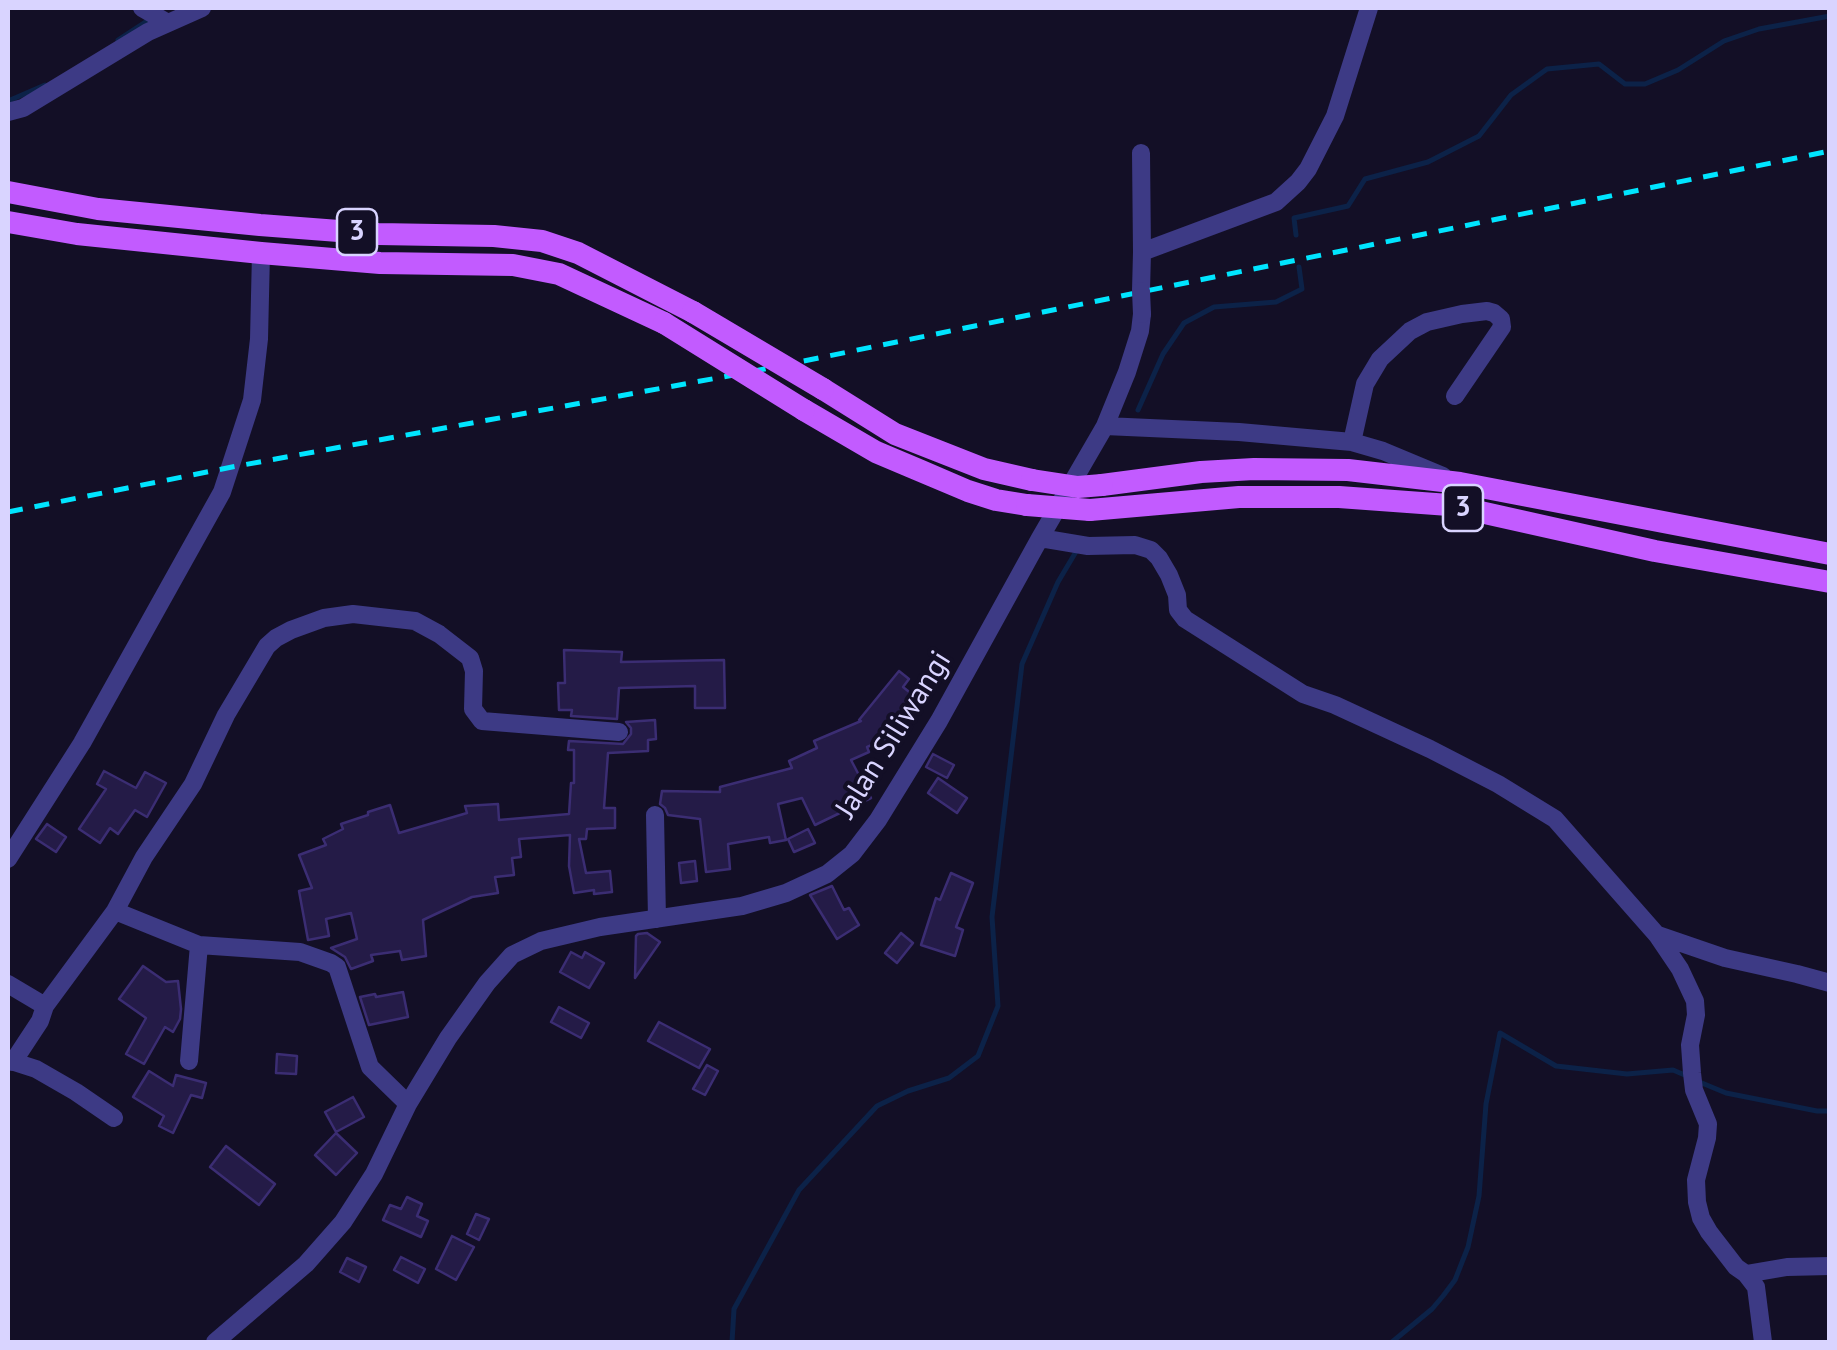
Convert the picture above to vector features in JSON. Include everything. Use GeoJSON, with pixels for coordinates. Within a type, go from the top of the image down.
{"type":"FeatureCollection","features":[{"type":"Feature","properties":{"kind":"main road","name":"3"},"geometry":{"type":"LineString","coordinates":[[8,192],[98,209],[260,225],[527,239],[578,253],[693,312],[894,434],[984,468],[1032,480],[1078,486],[1201,472],[1348,470],[1460,483],[1830,554]]}},
{"type":"Feature","properties":{"kind":"main road","name":"3"},"geometry":{"type":"LineString","coordinates":[[8,222],[77,234],[261,253],[380,263],[513,264],[558,274],[664,323],[876,452],[996,500],[1090,510],[1239,497],[1339,497],[1448,505],[1655,551],[1830,582]]}},
{"type":"Feature","properties":{"kind":"street"},"geometry":{"type":"LineString","coordinates":[[142,8],[168,22]]}},
{"type":"Feature","properties":{"kind":"street"},"geometry":{"type":"LineString","coordinates":[[8,112],[23,108],[148,32],[202,8]]}},
{"type":"Feature","properties":{"kind":"street"},"geometry":{"type":"LineString","coordinates":[[1142,252],[1276,202],[1298,182],[1335,116],[1369,8]]}},
{"type":"Feature","properties":{"kind":"street","name":"Jalan Siliwangi"},"geometry":{"type":"LineString","coordinates":[[216,1342],[306,1264],[343,1222],[374,1174],[408,1104],[470,1006],[512,955],[541,941],[600,927],[742,906],[786,893],[827,874],[852,854],[931,735],[1106,426],[1128,372],[1142,314],[1140,154]]}},
{"type":"Feature","properties":{"kind":"street"},"geometry":{"type":"LineString","coordinates":[[8,859],[90,728],[222,492],[252,400],[259,339],[261,253]]}},
{"type":"Feature","properties":{"kind":"street"},"geometry":{"type":"LineString","coordinates":[[1352,442],[1365,384],[1380,359],[1410,331],[1427,322],[1462,314],[1494,313],[1501,319],[1502,328],[1455,396]]}},
{"type":"Feature","properties":{"kind":"street"},"geometry":{"type":"LineString","coordinates":[[1106,426],[1352,442],[1382,450],[1460,483]]}},
{"type":"Feature","properties":{"kind":"street"},"geometry":{"type":"LineString","coordinates":[[1040,538],[1081,546],[1135,545],[1151,550],[1169,575],[1184,619],[1303,694],[1336,705],[1498,784],[1544,811],[1569,832],[1658,935],[1695,1001],[1690,1045],[1693,1082],[1708,1124],[1696,1180],[1697,1202],[1709,1232],[1756,1288],[1763,1342]]}},
{"type":"Feature","properties":{"kind":"street"},"geometry":{"type":"LineString","coordinates":[[114,1118],[56,1080],[10,1061],[115,911],[144,857],[193,784],[226,715],[276,638],[324,618],[353,614],[415,621],[470,658],[474,671],[473,708],[482,721],[618,732]]}},
{"type":"Feature","properties":{"kind":"street"},"geometry":{"type":"LineString","coordinates":[[655,815],[656,918]]}},
{"type":"Feature","properties":{"kind":"street"},"geometry":{"type":"LineString","coordinates":[[115,911],[198,945],[300,952],[337,967],[370,1068],[408,1104]]}},
{"type":"Feature","properties":{"kind":"street"},"geometry":{"type":"LineString","coordinates":[[1658,935],[1725,958],[1830,984]]}},
{"type":"Feature","properties":{"kind":"street"},"geometry":{"type":"LineString","coordinates":[[189,1061],[198,945]]}},
{"type":"Feature","properties":{"kind":"street"},"geometry":{"type":"LineString","coordinates":[[8,984],[45,1006]]}},
{"type":"Feature","properties":{"kind":"street"},"geometry":{"type":"LineString","coordinates":[[1746,1274],[1787,1267],[1830,1266]]}},
{"type":"Feature","properties":{"kind":"building"},"geometry":{"type":"Polygon","coordinates":[[[564,650],[622,652],[621,662],[724,660],[725,708],[695,708],[695,686],[619,688],[617,719],[571,716],[572,710],[559,710],[558,683],[565,683],[564,650]]]}},
{"type":"Feature","properties":{"kind":"building"},"geometry":{"type":"Polygon","coordinates":[[[899,671],[909,679],[903,687],[923,703],[900,733],[867,747],[869,752],[851,760],[871,798],[815,825],[802,798],[778,804],[786,840],[770,843],[769,837],[728,844],[730,869],[706,872],[700,819],[668,815],[660,804],[662,791],[720,792],[720,787],[792,768],[789,761],[817,748],[814,741],[861,721],[899,671]]]}},
{"type":"Feature","properties":{"kind":"building"},"geometry":{"type":"Polygon","coordinates":[[[655,720],[656,739],[648,740],[648,751],[608,753],[604,808],[615,808],[615,828],[587,829],[586,839],[579,839],[586,873],[610,871],[612,892],[574,893],[569,866],[570,835],[519,839],[521,857],[512,858],[514,875],[495,877],[498,893],[472,897],[423,920],[426,956],[402,960],[400,951],[371,955],[373,961],[351,969],[345,957],[331,948],[357,939],[351,913],[326,919],[329,936],[308,940],[299,891],[312,888],[299,855],[326,845],[323,839],[343,829],[341,824],[390,805],[399,833],[467,813],[465,806],[498,804],[499,820],[569,814],[574,750],[568,750],[569,741],[623,744],[631,734],[626,722],[655,720]]]}},
{"type":"Feature","properties":{"kind":"building"},"geometry":{"type":"Polygon","coordinates":[[[933,754],[954,765],[947,778],[926,767],[933,754]]]}},
{"type":"Feature","properties":{"kind":"building"},"geometry":{"type":"Polygon","coordinates":[[[104,771],[136,788],[145,772],[166,783],[147,817],[135,810],[118,834],[110,828],[100,843],[79,829],[106,789],[97,784],[104,771]]]}},
{"type":"Feature","properties":{"kind":"building"},"geometry":{"type":"Polygon","coordinates":[[[938,778],[967,798],[957,813],[928,793],[938,778]]]}},
{"type":"Feature","properties":{"kind":"building"},"geometry":{"type":"Polygon","coordinates":[[[47,824],[66,837],[56,852],[36,839],[47,824]]]}},
{"type":"Feature","properties":{"kind":"building"},"geometry":{"type":"Polygon","coordinates":[[[808,829],[815,843],[794,852],[788,839],[808,829]]]}},
{"type":"Feature","properties":{"kind":"building"},"geometry":{"type":"Polygon","coordinates":[[[695,861],[697,881],[681,883],[679,863],[695,861]]]}},
{"type":"Feature","properties":{"kind":"building"},"geometry":{"type":"Polygon","coordinates":[[[951,873],[973,883],[956,927],[963,930],[955,956],[921,945],[936,898],[940,900],[951,873]]]}},
{"type":"Feature","properties":{"kind":"building"},"geometry":{"type":"Polygon","coordinates":[[[832,886],[844,910],[849,908],[859,925],[837,939],[810,895],[832,886]]]}},
{"type":"Feature","properties":{"kind":"building"},"geometry":{"type":"Polygon","coordinates":[[[647,933],[660,942],[635,978],[636,936],[647,933]]]}},
{"type":"Feature","properties":{"kind":"building"},"geometry":{"type":"Polygon","coordinates":[[[901,933],[913,943],[897,963],[885,953],[901,933]]]}},
{"type":"Feature","properties":{"kind":"building"},"geometry":{"type":"Polygon","coordinates":[[[571,952],[582,958],[585,952],[604,963],[589,988],[560,972],[571,952]]]}},
{"type":"Feature","properties":{"kind":"building"},"geometry":{"type":"Polygon","coordinates":[[[143,966],[166,982],[178,981],[181,1009],[173,1032],[165,1027],[144,1064],[126,1054],[146,1018],[119,999],[143,966]]]}},
{"type":"Feature","properties":{"kind":"building"},"geometry":{"type":"Polygon","coordinates":[[[403,992],[408,1017],[369,1025],[360,997],[403,992]]]}},
{"type":"Feature","properties":{"kind":"building"},"geometry":{"type":"Polygon","coordinates":[[[559,1007],[589,1023],[581,1038],[551,1022],[559,1007]]]}},
{"type":"Feature","properties":{"kind":"building"},"geometry":{"type":"Polygon","coordinates":[[[659,1022],[710,1049],[699,1068],[648,1041],[659,1022]]]}},
{"type":"Feature","properties":{"kind":"building"},"geometry":{"type":"Polygon","coordinates":[[[277,1054],[297,1056],[296,1074],[276,1073],[277,1054]]]}},
{"type":"Feature","properties":{"kind":"building"},"geometry":{"type":"Polygon","coordinates":[[[707,1065],[718,1071],[705,1095],[693,1089],[707,1065]]]}},
{"type":"Feature","properties":{"kind":"building"},"geometry":{"type":"Polygon","coordinates":[[[149,1071],[173,1086],[176,1075],[206,1083],[202,1098],[191,1095],[173,1133],[159,1126],[164,1116],[133,1097],[149,1071]]]}},
{"type":"Feature","properties":{"kind":"building"},"geometry":{"type":"Polygon","coordinates":[[[353,1097],[364,1117],[336,1132],[325,1112],[353,1097]]]}},
{"type":"Feature","properties":{"kind":"building"},"geometry":{"type":"Polygon","coordinates":[[[336,1133],[357,1153],[336,1175],[315,1155],[336,1133]]]}},
{"type":"Feature","properties":{"kind":"building"},"geometry":{"type":"Polygon","coordinates":[[[226,1146],[275,1184],[259,1205],[210,1167],[226,1146]]]}},
{"type":"Feature","properties":{"kind":"building"},"geometry":{"type":"Polygon","coordinates":[[[407,1197],[422,1204],[417,1216],[428,1221],[421,1237],[383,1220],[390,1205],[401,1209],[407,1197]]]}},
{"type":"Feature","properties":{"kind":"building"},"geometry":{"type":"Polygon","coordinates":[[[476,1214],[489,1219],[479,1240],[467,1234],[476,1214]]]}},
{"type":"Feature","properties":{"kind":"building"},"geometry":{"type":"Polygon","coordinates":[[[452,1236],[474,1247],[456,1280],[436,1269],[452,1236]]]}},
{"type":"Feature","properties":{"kind":"building"},"geometry":{"type":"Polygon","coordinates":[[[401,1257],[425,1269],[418,1283],[394,1270],[401,1257]]]}},
{"type":"Feature","properties":{"kind":"building"},"geometry":{"type":"Polygon","coordinates":[[[347,1258],[366,1267],[359,1282],[340,1272],[347,1258]]]}},
{"type":"Feature","properties":{"kind":"waterway"},"geometry":{"type":"LineString","coordinates":[[1296,235],[1294,218],[1348,206],[1365,179],[1428,162],[1479,136],[1511,95],[1547,69],[1599,64],[1625,84],[1645,84],[1678,70],[1724,41],[1759,29],[1830,16]]}},
{"type":"Feature","properties":{"kind":"waterway"},"geometry":{"type":"LineString","coordinates":[[118,40],[150,19]]}},
{"type":"Feature","properties":{"kind":"waterway"},"geometry":{"type":"LineString","coordinates":[[8,101],[45,85]]}},
{"type":"Feature","properties":{"kind":"waterway"},"geometry":{"type":"LineString","coordinates":[[1138,410],[1163,354],[1184,323],[1214,307],[1276,302],[1302,289],[1299,267]]}},
{"type":"Feature","properties":{"kind":"waterway"},"geometry":{"type":"LineString","coordinates":[[732,1342],[734,1309],[799,1190],[877,1106],[949,1078],[978,1056],[998,1006],[992,917],[1022,664],[1058,582],[1077,550]]}},
{"type":"Feature","properties":{"kind":"waterway"},"geometry":{"type":"LineString","coordinates":[[1392,1342],[1443,1296],[1455,1280],[1468,1247],[1479,1196],[1486,1104],[1500,1033],[1556,1066],[1627,1074],[1673,1070],[1687,1076]]}},
{"type":"Feature","properties":{"kind":"waterway"},"geometry":{"type":"LineString","coordinates":[[1697,1081],[1726,1093],[1830,1111]]}},
{"type":"Feature","properties":{"kind":"railway"},"geometry":{"type":"LineString","coordinates":[[8,512],[750,372],[1830,151]]}}]}
